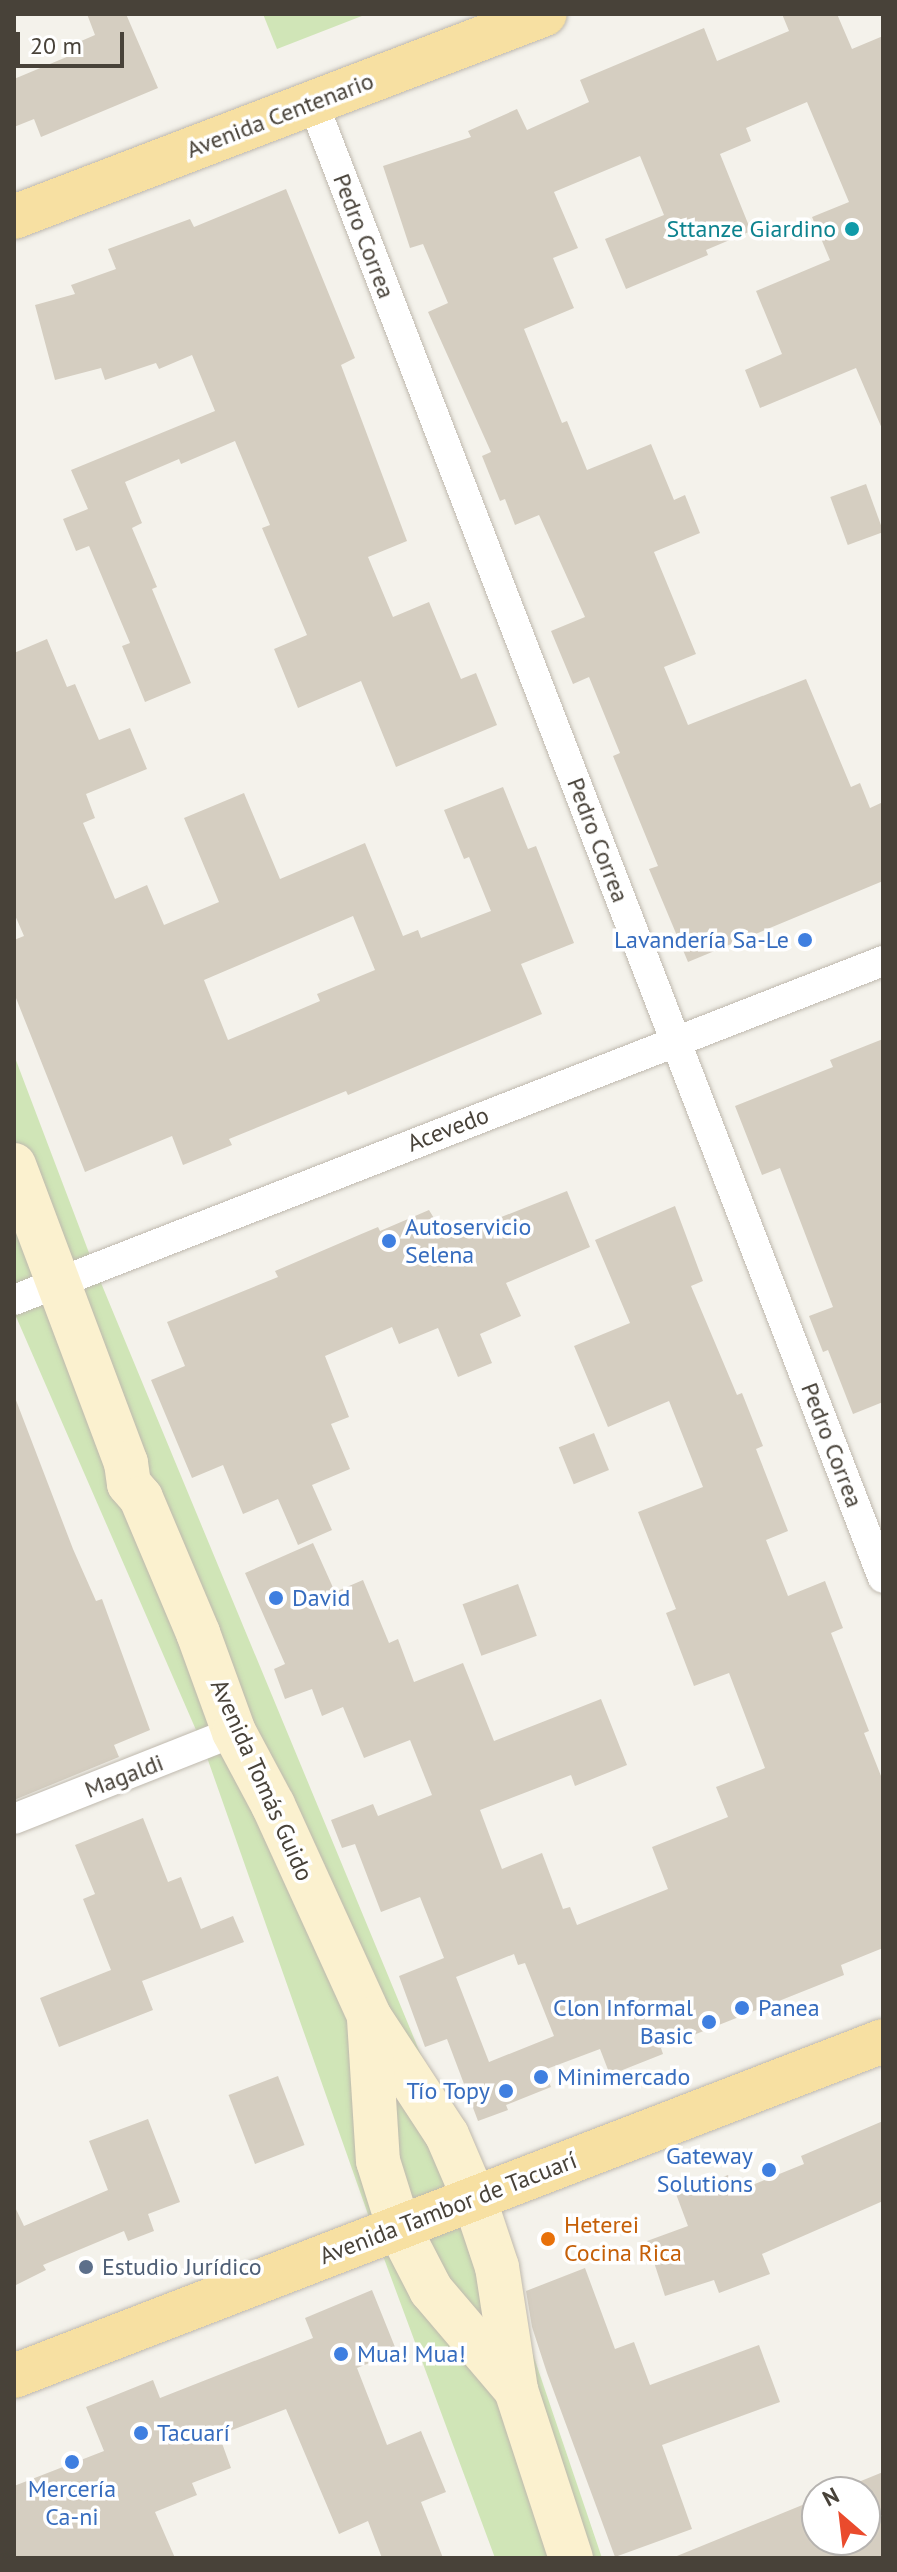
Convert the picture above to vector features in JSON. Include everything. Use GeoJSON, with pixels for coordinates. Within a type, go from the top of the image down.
{"type":"FeatureCollection","features":[{"type":"Feature","properties":{"kind":"main road","name":"Avenida Centenario"},"geometry":{"type":"LineString","coordinates":[[14,217],[545,14]]}},
{"type":"Feature","properties":{"kind":"main road","name":"Avenida Tomás Guido"},"geometry":{"type":"LineString","coordinates":[[14,1165],[234,1732],[273,1805],[369,2016],[447,2135],[474,2198],[497,2267],[516,2390],[571,2558]]}},
{"type":"Feature","properties":{"kind":"main road","name":"Avenida Tomás Guido"},"geometry":{"type":"LineString","coordinates":[[369,2016],[378,2161],[399,2228],[431,2290],[516,2390]]}},
{"type":"Feature","properties":{"kind":"main road","name":"Avenida Tambor de Tacuarí"},"geometry":{"type":"LineString","coordinates":[[14,2376],[883,2041]]}},
{"type":"Feature","properties":{"kind":"street","name":"Pedro Correa"},"geometry":{"type":"LineString","coordinates":[[313,103],[883,1578]]}},
{"type":"Feature","properties":{"kind":"street","name":"Acevedo"},"geometry":{"type":"LineString","coordinates":[[14,1300],[58,1280],[883,961]]}},
{"type":"Feature","properties":{"kind":"street","name":"Magaldi"},"geometry":{"type":"LineString","coordinates":[[14,1819],[234,1732]]}},
{"type":"Feature","properties":{"kind":"green space"},"geometry":{"type":"Polygon","coordinates":[[[263,14],[367,14],[277,49],[263,14]]]}},
{"type":"Feature","properties":{"kind":"green space"},"geometry":{"type":"Polygon","coordinates":[[[14,1055],[94,1266],[479,2195],[602,2558],[495,2558],[376,2237],[203,1746],[14,1312],[14,1055]]]}},
{"type":"Feature","properties":{"kind":"building"},"geometry":{"type":"Polygon","coordinates":[[[87,14],[126,14],[158,88],[41,137],[34,119],[14,127],[14,79],[69,56],[65,48],[95,35],[87,14]]]}},
{"type":"Feature","properties":{"kind":"building"},"geometry":{"type":"Polygon","coordinates":[[[782,14],[837,14],[852,49],[883,36],[883,431],[856,368],[760,408],[745,370],[782,354],[756,291],[830,260],[812,217],[849,202],[807,102],[746,128],[751,141],[720,154],[751,231],[706,250],[708,255],[626,289],[605,239],[664,215],[640,156],[554,192],[578,248],[553,258],[574,308],[524,329],[562,423],[567,421],[587,470],[651,444],[674,500],[685,495],[700,533],[654,552],[696,654],[664,667],[688,725],[806,679],[851,787],[860,783],[870,808],[883,802],[883,881],[688,962],[649,869],[658,866],[613,756],[620,753],[589,677],[573,684],[551,631],[585,617],[539,515],[515,525],[505,499],[500,501],[482,456],[491,452],[428,312],[448,303],[423,244],[410,248],[383,166],[471,137],[468,131],[517,109],[527,130],[589,102],[580,80],[704,28],[717,61],[789,31],[782,14]]]}},
{"type":"Feature","properties":{"kind":"building"},"geometry":{"type":"Polygon","coordinates":[[[286,189],[355,358],[341,365],[407,541],[368,557],[393,617],[429,602],[461,679],[476,673],[497,725],[396,767],[361,681],[298,708],[274,649],[307,635],[262,528],[270,525],[235,441],[181,464],[179,459],[125,482],[142,523],[132,528],[157,587],[152,589],[191,683],[145,702],[122,646],[130,643],[89,546],[76,551],[63,519],[88,509],[71,470],[215,411],[192,355],[159,369],[156,363],[105,380],[101,368],[55,380],[35,305],[75,294],[71,285],[116,269],[108,249],[190,219],[194,227],[286,189]]]}},
{"type":"Feature","properties":{"kind":"building"},"geometry":{"type":"Polygon","coordinates":[[[866,484],[883,532],[848,545],[830,497],[866,484]]]}},
{"type":"Feature","properties":{"kind":"building"},"geometry":{"type":"Polygon","coordinates":[[[47,639],[67,687],[75,684],[99,740],[130,728],[147,769],[86,794],[95,818],[83,823],[115,899],[147,885],[164,925],[219,902],[184,818],[244,793],[280,879],[365,843],[403,936],[418,930],[421,938],[491,911],[469,857],[464,859],[444,810],[503,787],[528,849],[536,846],[574,943],[521,964],[542,1014],[348,1095],[346,1091],[229,1139],[232,1145],[183,1165],[172,1136],[85,1172],[14,993],[14,940],[24,936],[14,913],[14,653],[47,639]],[[353,916],[204,980],[228,1040],[320,1001],[317,994],[375,970],[353,916]]]}},
{"type":"Feature","properties":{"kind":"building"},"geometry":{"type":"Polygon","coordinates":[[[883,1039],[883,1402],[853,1414],[828,1350],[823,1352],[809,1316],[833,1307],[780,1168],[762,1175],[735,1106],[833,1067],[830,1060],[883,1039]]]}},
{"type":"Feature","properties":{"kind":"building"},"geometry":{"type":"Polygon","coordinates":[[[567,1191],[590,1247],[506,1283],[521,1316],[480,1334],[492,1363],[458,1377],[438,1328],[399,1344],[392,1327],[325,1356],[349,1417],[331,1424],[350,1469],[312,1485],[332,1530],[298,1545],[278,1499],[243,1514],[223,1465],[192,1478],[151,1380],[185,1366],[167,1322],[278,1277],[275,1271],[359,1235],[378,1227],[380,1231],[429,1210],[443,1233],[459,1226],[461,1233],[567,1191]]]}},
{"type":"Feature","properties":{"kind":"building"},"geometry":{"type":"Polygon","coordinates":[[[675,1206],[703,1281],[691,1286],[737,1395],[742,1393],[763,1446],[756,1449],[788,1531],[766,1540],[788,1596],[825,1581],[843,1628],[831,1633],[869,1731],[864,1733],[883,1781],[883,1948],[841,1965],[844,1975],[661,2048],[663,2054],[610,2075],[600,2049],[544,2070],[551,2087],[506,2105],[508,2110],[478,2121],[447,2039],[425,2047],[399,1976],[444,1958],[420,1897],[381,1912],[355,1844],[342,1848],[331,1820],[373,1804],[378,1816],[432,1795],[410,1740],[364,1758],[343,1707],[322,1716],[312,1689],[285,1699],[274,1669],[285,1664],[245,1573],[313,1543],[335,1592],[363,1580],[389,1643],[398,1639],[414,1682],[463,1663],[494,1741],[601,1699],[627,1765],[575,1786],[571,1775],[480,1810],[502,1869],[542,1853],[563,1909],[570,1907],[577,1925],[668,1889],[652,1847],[728,1817],[716,1787],[765,1768],[729,1673],[694,1686],[666,1613],[676,1609],[638,1512],[703,1487],[669,1401],[608,1427],[574,1346],[630,1323],[595,1240],[675,1206]],[[514,1954],[456,1977],[489,2062],[554,2036],[525,1963],[518,1965],[514,1954]]]}},
{"type":"Feature","properties":{"kind":"building"},"geometry":{"type":"Polygon","coordinates":[[[14,1395],[73,1549],[96,1601],[102,1599],[150,1730],[114,1745],[119,1757],[14,1800],[14,1395]]]}},
{"type":"Feature","properties":{"kind":"building"},"geometry":{"type":"Polygon","coordinates":[[[594,1433],[609,1470],[574,1484],[559,1447],[594,1433]]]}},
{"type":"Feature","properties":{"kind":"building"},"geometry":{"type":"Polygon","coordinates":[[[518,1584],[537,1636],[481,1656],[463,1604],[518,1584]]]}},
{"type":"Feature","properties":{"kind":"building"},"geometry":{"type":"Polygon","coordinates":[[[143,1818],[168,1882],[181,1877],[201,1929],[233,1916],[244,1942],[142,1981],[153,2010],[59,2047],[40,1998],[111,1970],[83,1899],[95,1894],[75,1845],[143,1818]]]}},
{"type":"Feature","properties":{"kind":"building"},"geometry":{"type":"Polygon","coordinates":[[[278,2076],[305,2145],[255,2164],[229,2095],[278,2076]]]}},
{"type":"Feature","properties":{"kind":"building"},"geometry":{"type":"Polygon","coordinates":[[[148,2119],[180,2202],[148,2214],[154,2231],[128,2241],[124,2231],[43,2265],[46,2270],[14,2286],[14,2205],[24,2226],[108,2190],[89,2141],[148,2119]]]}},
{"type":"Feature","properties":{"kind":"building"},"geometry":{"type":"Polygon","coordinates":[[[883,2121],[883,2201],[762,2254],[770,2274],[719,2293],[714,2280],[665,2296],[647,2241],[688,2226],[676,2194],[728,2175],[735,2192],[804,2164],[801,2156],[883,2121]]]}},
{"type":"Feature","properties":{"kind":"building"},"geometry":{"type":"Polygon","coordinates":[[[585,2268],[615,2349],[634,2342],[650,2385],[759,2345],[780,2402],[662,2445],[692,2529],[615,2557],[547,2373],[532,2327],[526,2291],[585,2268]]]}},
{"type":"Feature","properties":{"kind":"building"},"geometry":{"type":"Polygon","coordinates":[[[372,2290],[397,2352],[357,2368],[387,2445],[421,2431],[446,2492],[421,2502],[443,2558],[382,2558],[368,2521],[339,2534],[286,2409],[219,2435],[231,2468],[192,2483],[197,2495],[155,2512],[175,2558],[14,2558],[14,2486],[104,2451],[86,2407],[153,2380],[160,2398],[313,2338],[305,2318],[372,2290]]]}},
{"type":"Feature","properties":{"kind":"building"},"geometry":{"type":"Polygon","coordinates":[[[883,2472],[883,2558],[672,2558],[801,2506],[801,2556],[881,2556],[881,2476],[873,2476],[883,2472]]]}},
{"type":"Feature","properties":{"kind":"place","name":"Sttanze Giardino"},"geometry":{"type":"Point","coordinates":[852,229]}},
{"type":"Feature","properties":{"kind":"place","name":"Lavandería Sa-Le"},"geometry":{"type":"Point","coordinates":[805,940]}},
{"type":"Feature","properties":{"kind":"place","name":"Autoservicio Selena"},"geometry":{"type":"Point","coordinates":[389,1241]}},
{"type":"Feature","properties":{"kind":"place","name":"David"},"geometry":{"type":"Point","coordinates":[276,1598]}},
{"type":"Feature","properties":{"kind":"place","name":"Panea"},"geometry":{"type":"Point","coordinates":[742,2008]}},
{"type":"Feature","properties":{"kind":"place","name":"Clon Informal Basic"},"geometry":{"type":"Point","coordinates":[709,2022]}},
{"type":"Feature","properties":{"kind":"place","name":"Minimercado"},"geometry":{"type":"Point","coordinates":[541,2077]}},
{"type":"Feature","properties":{"kind":"place","name":"Tío Topy"},"geometry":{"type":"Point","coordinates":[506,2091]}},
{"type":"Feature","properties":{"kind":"place","name":"Gateway Solutions"},"geometry":{"type":"Point","coordinates":[769,2170]}},
{"type":"Feature","properties":{"kind":"place","name":"Heterei Cocina Rica"},"geometry":{"type":"Point","coordinates":[548,2239]}},
{"type":"Feature","properties":{"kind":"place","name":"Estudio Jurídico"},"geometry":{"type":"Point","coordinates":[86,2267]}},
{"type":"Feature","properties":{"kind":"place","name":"Mua! Mua!"},"geometry":{"type":"Point","coordinates":[341,2354]}},
{"type":"Feature","properties":{"kind":"place","name":"Tacuarí"},"geometry":{"type":"Point","coordinates":[141,2433]}},
{"type":"Feature","properties":{"kind":"place","name":"Mercería Ca-ni"},"geometry":{"type":"Point","coordinates":[72,2462]}}]}
